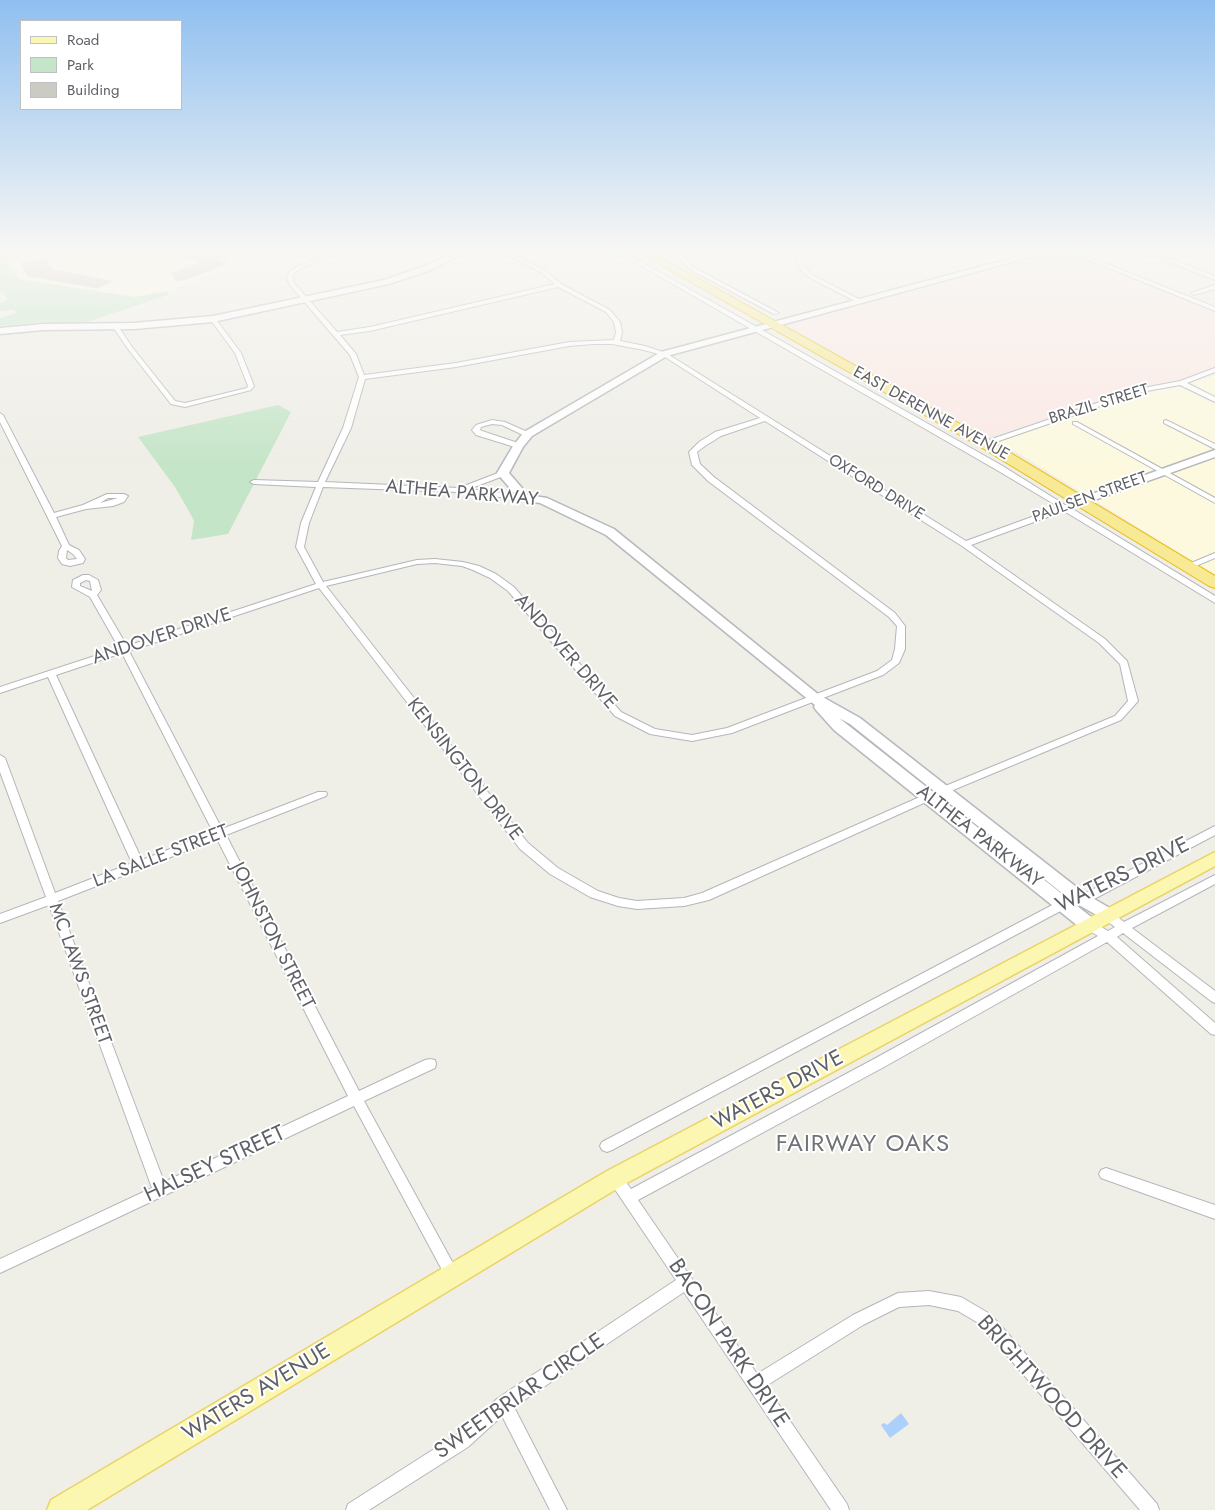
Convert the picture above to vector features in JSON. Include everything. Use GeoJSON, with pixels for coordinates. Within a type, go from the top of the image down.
{"type":"FeatureCollection","features":[{"type":"Feature","properties":{"kind":"highway","name":"EAST DERENNE AVENUE"},"geometry":{"type":"LineString","coordinates":[[780,322],[1082,501],[1215,583]]}},
{"type":"Feature","properties":{"kind":"main road"},"geometry":{"type":"LineString","coordinates":[[1098,920],[1215,858]]}},
{"type":"Feature","properties":{"kind":"main road","name":"WATERS DRIVE"},"geometry":{"type":"LineString","coordinates":[[453,1276],[615,1178],[1098,920]]}},
{"type":"Feature","properties":{"kind":"main road","name":"WATERS AVENUE"},"geometry":{"type":"LineString","coordinates":[[61,1510],[453,1276]]}},
{"type":"Feature","properties":{"kind":"street"},"geometry":{"type":"LineString","coordinates":[[0,331],[43,327],[116,327],[184,322]]}},
{"type":"Feature","properties":{"kind":"street"},"geometry":{"type":"LineString","coordinates":[[116,327],[173,403],[185,405],[249,389],[251,386],[238,353],[216,322]]}},
{"type":"Feature","properties":{"kind":"street"},"geometry":{"type":"LineString","coordinates":[[326,322],[353,354],[362,377]]}},
{"type":"Feature","properties":{"kind":"street"},"geometry":{"type":"LineString","coordinates":[[337,334],[400,322]]}},
{"type":"Feature","properties":{"kind":"street"},"geometry":{"type":"LineString","coordinates":[[616,343],[619,332],[617,322]]}},
{"type":"Feature","properties":{"kind":"street"},"geometry":{"type":"LineString","coordinates":[[741,322],[998,466],[1215,600]]}},
{"type":"Feature","properties":{"kind":"street"},"geometry":{"type":"LineString","coordinates":[[459,490],[503,473],[518,446],[528,434],[664,354],[754,330],[768,322]]}},
{"type":"Feature","properties":{"kind":"street","name":"OXFORD DRIVE"},"geometry":{"type":"LineString","coordinates":[[362,377],[456,366],[569,344],[593,342],[616,343],[645,348],[664,354],[965,544],[1102,642],[1124,663],[1133,701],[1118,718],[935,794]]}},
{"type":"Feature","properties":{"kind":"street","name":"BRAZIL STREET"},"geometry":{"type":"LineString","coordinates":[[984,443],[1140,390],[1181,383],[1215,370]]}},
{"type":"Feature","properties":{"kind":"street","name":"KENSINGTON DRIVE"},"geometry":{"type":"LineString","coordinates":[[362,377],[347,428],[321,483],[306,523],[300,547],[321,585],[524,846],[554,871],[594,894],[618,902],[637,905],[684,902],[705,897],[935,794]]}},
{"type":"Feature","properties":{"kind":"street"},"geometry":{"type":"LineString","coordinates":[[1181,383],[1215,400]]}},
{"type":"Feature","properties":{"kind":"street"},"geometry":{"type":"LineString","coordinates":[[0,415],[66,546]]}},
{"type":"Feature","properties":{"kind":"street","name":"ANDOVER DRIVE"},"geometry":{"type":"LineString","coordinates":[[0,690],[321,585],[417,562],[435,561],[463,564],[484,572],[511,589],[618,714],[653,732],[692,738],[729,731],[880,672],[896,661],[900,649],[901,626],[892,615],[711,479],[696,465],[693,452],[702,444],[718,434],[766,418]]}},
{"type":"Feature","properties":{"kind":"street"},"geometry":{"type":"LineString","coordinates":[[518,446],[479,433],[476,430],[478,426],[492,422],[503,423],[528,434]]}},
{"type":"Feature","properties":{"kind":"street"},"geometry":{"type":"LineString","coordinates":[[1166,422],[1215,447]]}},
{"type":"Feature","properties":{"kind":"street"},"geometry":{"type":"LineString","coordinates":[[1075,423],[1215,501]]}},
{"type":"Feature","properties":{"kind":"street","name":"PAULSEN STREET"},"geometry":{"type":"LineString","coordinates":[[965,544],[1215,453]]}},
{"type":"Feature","properties":{"kind":"street"},"geometry":{"type":"LineString","coordinates":[[503,473],[524,498]]}},
{"type":"Feature","properties":{"kind":"street","name":"ALTHEA PARKWAY"},"geometry":{"type":"LineString","coordinates":[[254,482],[321,483],[459,490],[543,500],[610,532],[814,698],[839,727],[935,794],[1098,920],[1108,936],[1215,1030]]}},
{"type":"Feature","properties":{"kind":"street"},"geometry":{"type":"LineString","coordinates":[[52,516],[86,507]]}},
{"type":"Feature","properties":{"kind":"street"},"geometry":{"type":"LineString","coordinates":[[1188,566],[1215,555]]}},
{"type":"Feature","properties":{"kind":"street","name":"JOHNSTON STREET"},"geometry":{"type":"LineString","coordinates":[[93,596],[124,649],[356,1098],[453,1276]]}},
{"type":"Feature","properties":{"kind":"street"},"geometry":{"type":"LineString","coordinates":[[52,673],[139,866]]}},
{"type":"Feature","properties":{"kind":"street","name":"MC LAWS STREET"},"geometry":{"type":"LineString","coordinates":[[0,758],[160,1191]]}},
{"type":"Feature","properties":{"kind":"street","name":"LA SALLE STREET"},"geometry":{"type":"LineString","coordinates":[[0,919],[322,794]]}},
{"type":"Feature","properties":{"kind":"street","name":"WATERS DRIVE"},"geometry":{"type":"LineString","coordinates":[[607,1146],[1071,900],[1090,896],[1215,830]]}},
{"type":"Feature","properties":{"kind":"street","name":"WATERS DRIVE"},"geometry":{"type":"LineString","coordinates":[[629,1197],[887,1059],[1108,936],[1215,879]]}},
{"type":"Feature","properties":{"kind":"street","name":"ALTHEA PARKWAY"},"geometry":{"type":"LineString","coordinates":[[1098,920],[1125,927],[1215,998]]}},
{"type":"Feature","properties":{"kind":"street","name":"HALSEY STREET"},"geometry":{"type":"LineString","coordinates":[[0,1266],[430,1064]]}},
{"type":"Feature","properties":{"kind":"street"},"geometry":{"type":"LineString","coordinates":[[1106,1174],[1215,1212]]}},
{"type":"Feature","properties":{"kind":"street","name":"BACON PARK DRIVE"},"geometry":{"type":"LineString","coordinates":[[615,1178],[841,1510]]}},
{"type":"Feature","properties":{"kind":"street","name":"SWEETBRIAR CIRCLE"},"geometry":{"type":"LineString","coordinates":[[354,1510],[462,1441],[504,1404],[685,1283]]}},
{"type":"Feature","properties":{"kind":"street","name":"BRIGHTWOOD DRIVE"},"geometry":{"type":"LineString","coordinates":[[755,1384],[858,1320],[898,1300],[929,1298],[961,1304],[985,1319],[997,1332],[1151,1510]]}},
{"type":"Feature","properties":{"kind":"street"},"geometry":{"type":"LineString","coordinates":[[504,1404],[559,1510]]}},
{"type":"Feature","properties":{"kind":"shaded area"},"geometry":{"type":"Polygon","coordinates":[[[801,322],[1215,322],[1215,367],[1165,385],[1130,390],[992,436],[931,406],[788,326],[801,322]]]}},
{"type":"Feature","properties":{"kind":"shaded area"},"geometry":{"type":"Polygon","coordinates":[[[1215,375],[1215,575],[998,441],[1138,394],[1182,386],[1215,375]]]}},
{"type":"Feature","properties":{"kind":"green space"},"geometry":{"type":"Polygon","coordinates":[[[0,322],[35,322],[0,326],[0,322]]]}},
{"type":"Feature","properties":{"kind":"green space"},"geometry":{"type":"Polygon","coordinates":[[[48,322],[82,322],[73,324],[48,322]]]}},
{"type":"Feature","properties":{"kind":"green space"},"geometry":{"type":"Polygon","coordinates":[[[278,405],[291,412],[228,534],[191,540],[194,521],[190,513],[175,487],[138,437],[278,405]]]}},
{"type":"Feature","properties":{"kind":"water"},"geometry":{"type":"Polygon","coordinates":[[[901,1413],[909,1424],[890,1438],[881,1425],[884,1423],[887,1425],[901,1413]]]}},
{"type":"Feature","properties":{"kind":"district","name":"FAIRWAY OAKS"},"geometry":{"type":"Point","coordinates":[863,1145]}}]}
